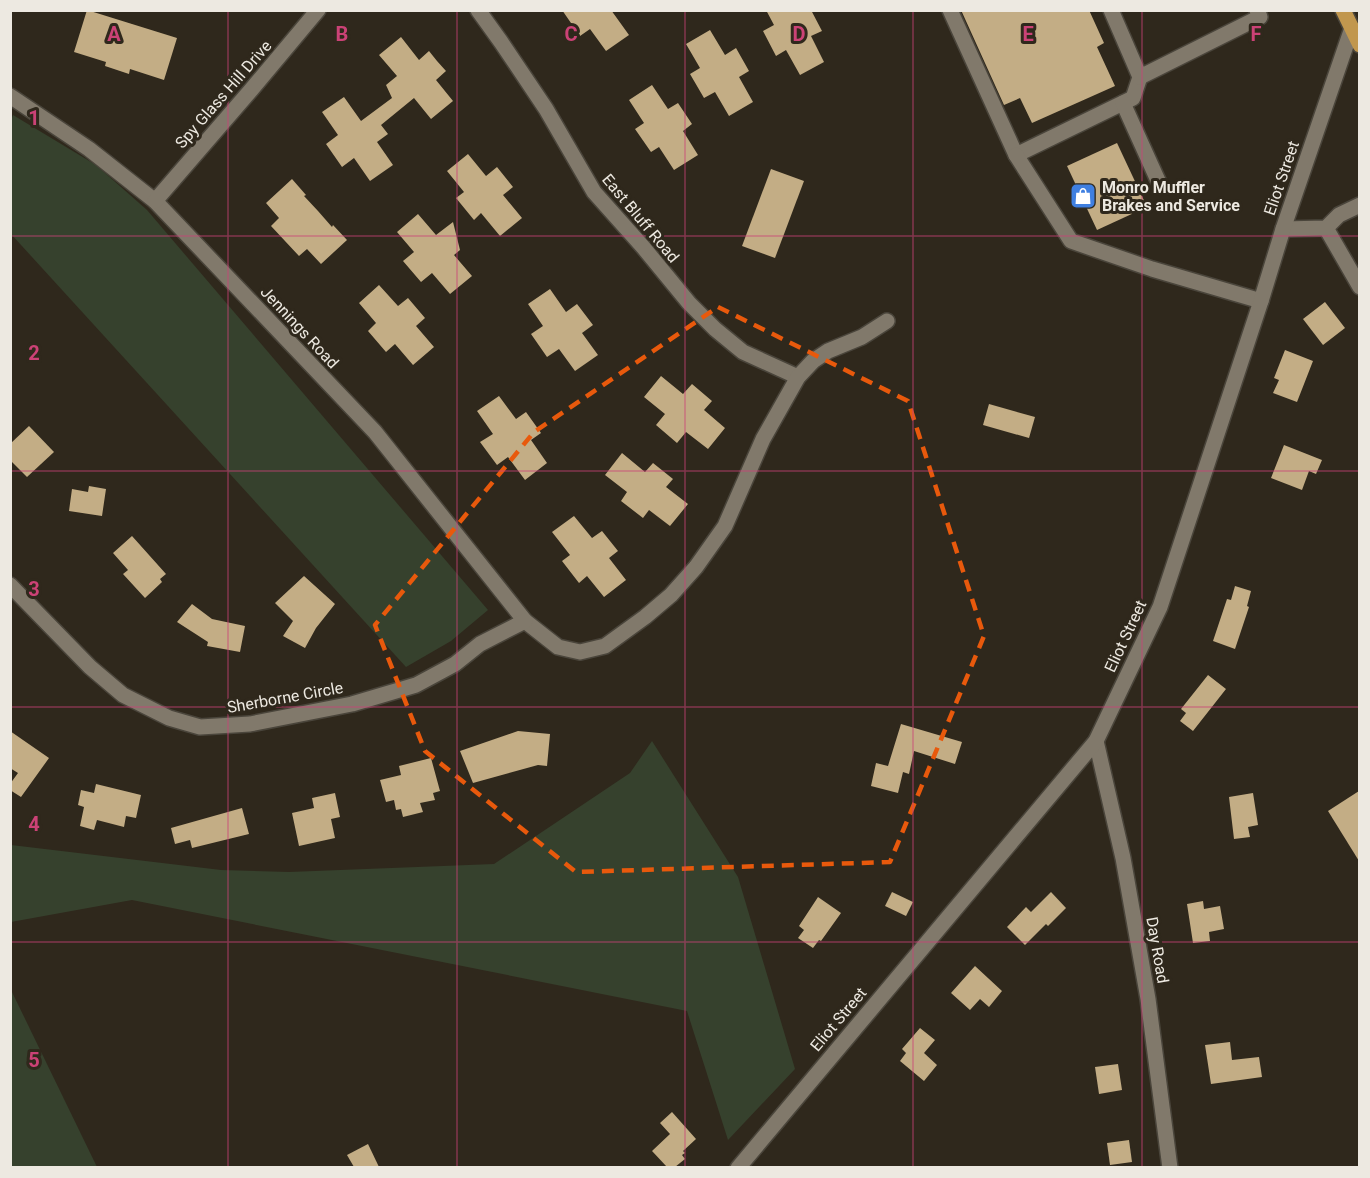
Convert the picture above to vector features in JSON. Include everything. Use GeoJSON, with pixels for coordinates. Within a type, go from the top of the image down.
{"type":"FeatureCollection","features":[{"type":"Feature","properties":{"kind":"main road"},"geometry":{"type":"LineString","coordinates":[[1343,10],[1355,23],[1359,45]]}},
{"type":"Feature","properties":{"kind":"street","name":"Spy Glass Hill Drive"},"geometry":{"type":"LineString","coordinates":[[155,201],[318,10]]}},
{"type":"Feature","properties":{"kind":"street","name":"East Bluff Road"},"geometry":{"type":"LineString","coordinates":[[477,10],[546,109],[594,192],[689,303],[743,352],[798,377]]}},
{"type":"Feature","properties":{"kind":"street"},"geometry":{"type":"LineString","coordinates":[[950,10],[1016,155],[1071,242],[1261,301]]}},
{"type":"Feature","properties":{"kind":"street"},"geometry":{"type":"LineString","coordinates":[[1016,155],[1133,98],[1140,77],[1111,10]]}},
{"type":"Feature","properties":{"kind":"street"},"geometry":{"type":"LineString","coordinates":[[1140,77],[1260,17],[1257,10]]}},
{"type":"Feature","properties":{"kind":"street","name":"Eliot Street"},"geometry":{"type":"LineString","coordinates":[[738,1167],[1096,741],[1160,607],[1283,229],[1355,23]]}},
{"type":"Feature","properties":{"kind":"street","name":"Jennings Road"},"geometry":{"type":"LineString","coordinates":[[10,96],[88,149],[155,201],[375,432],[525,621],[558,647],[580,652],[605,645],[645,617],[671,595],[696,567],[725,526],[763,439],[798,377],[813,361],[828,351],[862,337],[887,321]]}},
{"type":"Feature","properties":{"kind":"street"},"geometry":{"type":"LineString","coordinates":[[1123,103],[1160,185]]}},
{"type":"Feature","properties":{"kind":"street"},"geometry":{"type":"LineString","coordinates":[[1283,229],[1326,228],[1339,215],[1359,205]]}},
{"type":"Feature","properties":{"kind":"street"},"geometry":{"type":"LineString","coordinates":[[1326,228],[1359,286]]}},
{"type":"Feature","properties":{"kind":"street","name":"Sherborne Circle"},"geometry":{"type":"LineString","coordinates":[[10,585],[90,667],[123,695],[169,718],[200,727],[250,724],[352,704],[416,685],[455,664],[480,644],[525,621]]}},
{"type":"Feature","properties":{"kind":"street","name":"Day Road"},"geometry":{"type":"LineString","coordinates":[[1096,741],[1123,858],[1148,999],[1170,1167]]}},
{"type":"Feature","properties":{"kind":"highlighted area"},"geometry":{"type":"Polygon","coordinates":[[[718,307],[908,401],[984,636],[890,862],[576,872],[425,751],[375,625],[534,432],[718,307]]]}},
{"type":"Feature","properties":{"kind":"green space"},"geometry":{"type":"Polygon","coordinates":[[[13,115],[96,165],[147,210],[488,610],[451,641],[406,667],[11,234],[10,124],[13,115]]]}},
{"type":"Feature","properties":{"kind":"green space"},"geometry":{"type":"Polygon","coordinates":[[[652,741],[738,877],[795,1069],[728,1140],[687,1011],[132,900],[11,922],[11,845],[221,870],[289,872],[494,864],[630,773],[652,741]]]}},
{"type":"Feature","properties":{"kind":"green space"},"geometry":{"type":"Polygon","coordinates":[[[11,990],[97,1167],[11,1167],[11,990]]]}},
{"type":"Feature","properties":{"kind":"building"},"geometry":{"type":"Polygon","coordinates":[[[87,10],[177,38],[164,80],[130,69],[129,74],[105,66],[106,62],[74,52],[87,10]]]}},
{"type":"Feature","properties":{"kind":"building"},"geometry":{"type":"Polygon","coordinates":[[[562,10],[611,10],[629,35],[606,51],[590,29],[580,36],[562,10]]]}},
{"type":"Feature","properties":{"kind":"building"},"geometry":{"type":"Polygon","coordinates":[[[766,10],[811,10],[822,31],[811,36],[824,62],[800,75],[786,50],[776,56],[763,31],[774,25],[766,10]]]}},
{"type":"Feature","properties":{"kind":"building"},"geometry":{"type":"Polygon","coordinates":[[[961,10],[1089,10],[1104,43],[1097,47],[1115,86],[1032,123],[1020,98],[1004,105],[961,10]]]}},
{"type":"Feature","properties":{"kind":"building"},"geometry":{"type":"Polygon","coordinates":[[[710,30],[725,55],[736,48],[749,71],[739,77],[753,102],[729,116],[715,92],[704,98],[690,74],[700,68],[686,44],[710,30]]]}},
{"type":"Feature","properties":{"kind":"building"},"geometry":{"type":"Polygon","coordinates":[[[401,37],[419,60],[429,51],[446,71],[436,80],[453,101],[431,119],[414,98],[381,125],[388,134],[377,142],[393,165],[370,181],[354,158],[342,167],[326,144],[338,135],[322,112],[344,97],[361,121],[392,98],[386,85],[397,76],[379,55],[401,37]]]}},
{"type":"Feature","properties":{"kind":"building"},"geometry":{"type":"Polygon","coordinates":[[[652,85],[668,109],[678,103],[692,124],[683,131],[698,155],[674,170],[659,147],[651,152],[635,129],[644,123],[629,100],[652,85]]]}},
{"type":"Feature","properties":{"kind":"building"},"geometry":{"type":"Polygon","coordinates":[[[1117,143],[1147,207],[1097,230],[1067,166],[1117,143]]]}},
{"type":"Feature","properties":{"kind":"building"},"geometry":{"type":"Polygon","coordinates":[[[468,154],[486,176],[497,167],[513,187],[503,195],[522,218],[500,236],[481,213],[474,220],[456,198],[464,192],[447,171],[468,154]]]}},
{"type":"Feature","properties":{"kind":"building"},"geometry":{"type":"Polygon","coordinates":[[[771,169],[804,181],[775,258],[742,246],[771,169]]]}},
{"type":"Feature","properties":{"kind":"building"},"geometry":{"type":"Polygon","coordinates":[[[292,179],[306,195],[304,196],[347,240],[321,264],[307,249],[299,256],[271,226],[279,218],[266,203],[292,179]]]}},
{"type":"Feature","properties":{"kind":"building"},"geometry":{"type":"Polygon","coordinates":[[[418,214],[436,235],[453,222],[460,250],[454,255],[472,276],[450,294],[432,273],[421,282],[403,261],[414,252],[397,232],[418,214]]]}},
{"type":"Feature","properties":{"kind":"building"},"geometry":{"type":"Polygon","coordinates":[[[379,285],[398,306],[408,298],[425,318],[416,326],[434,347],[413,365],[395,344],[386,352],[368,331],[376,323],[359,303],[379,285]]]}},
{"type":"Feature","properties":{"kind":"building"},"geometry":{"type":"Polygon","coordinates":[[[550,289],[566,312],[577,304],[593,325],[582,333],[598,355],[575,371],[559,349],[547,357],[531,334],[543,326],[528,304],[550,289]]]}},
{"type":"Feature","properties":{"kind":"building"},"geometry":{"type":"Polygon","coordinates":[[[1325,302],[1345,328],[1323,345],[1303,319],[1325,302]]]}},
{"type":"Feature","properties":{"kind":"building"},"geometry":{"type":"Polygon","coordinates":[[[1285,350],[1313,361],[1297,402],[1273,393],[1279,380],[1274,378],[1285,350]]]}},
{"type":"Feature","properties":{"kind":"building"},"geometry":{"type":"Polygon","coordinates":[[[661,376],[683,394],[692,384],[712,401],[704,410],[725,428],[708,449],[686,432],[677,443],[656,425],[665,414],[644,397],[661,376]]]}},
{"type":"Feature","properties":{"kind":"building"},"geometry":{"type":"Polygon","coordinates":[[[499,396],[516,419],[526,412],[541,433],[531,440],[547,463],[525,480],[508,457],[497,465],[480,442],[493,434],[477,411],[499,396]]]}},
{"type":"Feature","properties":{"kind":"building"},"geometry":{"type":"Polygon","coordinates":[[[989,404],[1035,417],[1029,438],[983,425],[989,404]]]}},
{"type":"Feature","properties":{"kind":"building"},"geometry":{"type":"Polygon","coordinates":[[[29,426],[54,452],[27,477],[10,460],[10,444],[29,426]]]}},
{"type":"Feature","properties":{"kind":"building"},"geometry":{"type":"Polygon","coordinates":[[[1284,445],[1322,460],[1316,474],[1309,471],[1302,490],[1271,478],[1284,445]]]}},
{"type":"Feature","properties":{"kind":"building"},"geometry":{"type":"Polygon","coordinates":[[[622,453],[645,472],[653,463],[673,479],[666,487],[688,504],[670,526],[649,510],[643,518],[621,501],[627,492],[605,475],[622,453]]]}},
{"type":"Feature","properties":{"kind":"building"},"geometry":{"type":"Polygon","coordinates":[[[89,486],[106,489],[102,516],[69,511],[72,489],[88,492],[89,486]]]}},
{"type":"Feature","properties":{"kind":"building"},"geometry":{"type":"Polygon","coordinates":[[[574,516],[592,538],[602,531],[618,551],[609,558],[626,580],[604,597],[587,576],[579,583],[562,561],[570,555],[552,532],[574,516]]]}},
{"type":"Feature","properties":{"kind":"building"},"geometry":{"type":"Polygon","coordinates":[[[132,536],[166,574],[160,579],[162,582],[145,598],[123,574],[128,570],[113,553],[132,536]]]}},
{"type":"Feature","properties":{"kind":"building"},"geometry":{"type":"Polygon","coordinates":[[[304,576],[335,604],[316,628],[305,648],[283,636],[293,621],[275,603],[304,576]]]}},
{"type":"Feature","properties":{"kind":"building"},"geometry":{"type":"Polygon","coordinates":[[[1235,586],[1251,591],[1247,606],[1249,607],[1235,649],[1213,641],[1227,599],[1231,600],[1235,586]]]}},
{"type":"Feature","properties":{"kind":"building"},"geometry":{"type":"Polygon","coordinates":[[[192,604],[212,619],[245,626],[240,652],[207,646],[208,642],[177,622],[192,604]]]}},
{"type":"Feature","properties":{"kind":"building"},"geometry":{"type":"Polygon","coordinates":[[[1208,675],[1226,689],[1193,731],[1180,721],[1186,713],[1181,709],[1208,675]]]}},
{"type":"Feature","properties":{"kind":"building"},"geometry":{"type":"Polygon","coordinates":[[[901,724],[962,742],[955,764],[914,751],[909,774],[903,772],[898,793],[871,786],[876,763],[888,766],[901,724]]]}},
{"type":"Feature","properties":{"kind":"building"},"geometry":{"type":"Polygon","coordinates":[[[10,731],[49,758],[21,797],[10,790],[10,784],[18,773],[10,768],[10,731]]]}},
{"type":"Feature","properties":{"kind":"building"},"geometry":{"type":"Polygon","coordinates":[[[518,731],[550,734],[547,766],[538,765],[473,783],[460,751],[518,731]]]}},
{"type":"Feature","properties":{"kind":"building"},"geometry":{"type":"Polygon","coordinates":[[[431,758],[440,791],[433,793],[435,800],[420,803],[423,812],[403,817],[401,809],[396,810],[394,800],[386,802],[380,780],[401,775],[399,766],[431,758]]]}},
{"type":"Feature","properties":{"kind":"building"},"geometry":{"type":"Polygon","coordinates":[[[96,784],[141,795],[136,818],[126,816],[124,827],[97,820],[94,830],[80,826],[84,807],[78,805],[81,790],[94,793],[96,784]]]}},
{"type":"Feature","properties":{"kind":"building"},"geometry":{"type":"Polygon","coordinates":[[[1359,791],[1359,861],[1328,811],[1359,791]]]}},
{"type":"Feature","properties":{"kind":"building"},"geometry":{"type":"Polygon","coordinates":[[[335,793],[340,817],[331,819],[335,838],[299,846],[292,813],[314,808],[312,798],[335,793]]]}},
{"type":"Feature","properties":{"kind":"building"},"geometry":{"type":"Polygon","coordinates":[[[1253,793],[1258,825],[1248,827],[1250,837],[1234,839],[1229,797],[1253,793]]]}},
{"type":"Feature","properties":{"kind":"building"},"geometry":{"type":"Polygon","coordinates":[[[242,808],[249,834],[192,848],[190,840],[175,844],[171,828],[242,808]]]}},
{"type":"Feature","properties":{"kind":"building"},"geometry":{"type":"Polygon","coordinates":[[[892,892],[913,902],[906,916],[885,906],[892,892]]]}},
{"type":"Feature","properties":{"kind":"building"},"geometry":{"type":"Polygon","coordinates":[[[1051,892],[1066,908],[1025,945],[1007,927],[1026,907],[1031,912],[1051,892]]]}},
{"type":"Feature","properties":{"kind":"building"},"geometry":{"type":"Polygon","coordinates":[[[818,897],[841,913],[821,941],[819,940],[813,948],[798,938],[804,930],[799,926],[818,897]]]}},
{"type":"Feature","properties":{"kind":"building"},"geometry":{"type":"Polygon","coordinates":[[[1203,901],[1204,909],[1220,906],[1224,929],[1209,932],[1210,941],[1193,943],[1187,904],[1203,901]]]}},
{"type":"Feature","properties":{"kind":"building"},"geometry":{"type":"Polygon","coordinates":[[[975,966],[1002,991],[989,1007],[980,999],[970,1010],[951,993],[975,966]]]}},
{"type":"Feature","properties":{"kind":"building"},"geometry":{"type":"Polygon","coordinates":[[[920,1028],[935,1040],[924,1053],[937,1065],[924,1081],[900,1061],[906,1053],[902,1049],[920,1028]]]}},
{"type":"Feature","properties":{"kind":"building"},"geometry":{"type":"Polygon","coordinates":[[[1230,1042],[1232,1060],[1259,1057],[1262,1077],[1211,1084],[1205,1045],[1230,1042]]]}},
{"type":"Feature","properties":{"kind":"building"},"geometry":{"type":"Polygon","coordinates":[[[1118,1064],[1122,1090],[1099,1094],[1095,1067],[1118,1064]]]}},
{"type":"Feature","properties":{"kind":"building"},"geometry":{"type":"Polygon","coordinates":[[[672,1112],[696,1139],[683,1151],[685,1153],[682,1155],[685,1159],[675,1167],[667,1167],[652,1151],[670,1134],[660,1123],[672,1112]]]}},
{"type":"Feature","properties":{"kind":"building"},"geometry":{"type":"Polygon","coordinates":[[[1129,1140],[1132,1162],[1110,1165],[1107,1143],[1129,1140]]]}},
{"type":"Feature","properties":{"kind":"building"},"geometry":{"type":"Polygon","coordinates":[[[368,1144],[379,1167],[354,1167],[347,1155],[368,1144]]]}},
{"type":"Feature","properties":{"kind":"place","name":"Monro Muffler Brakes and Service"},"geometry":{"type":"Point","coordinates":[1083,196]}}]}
